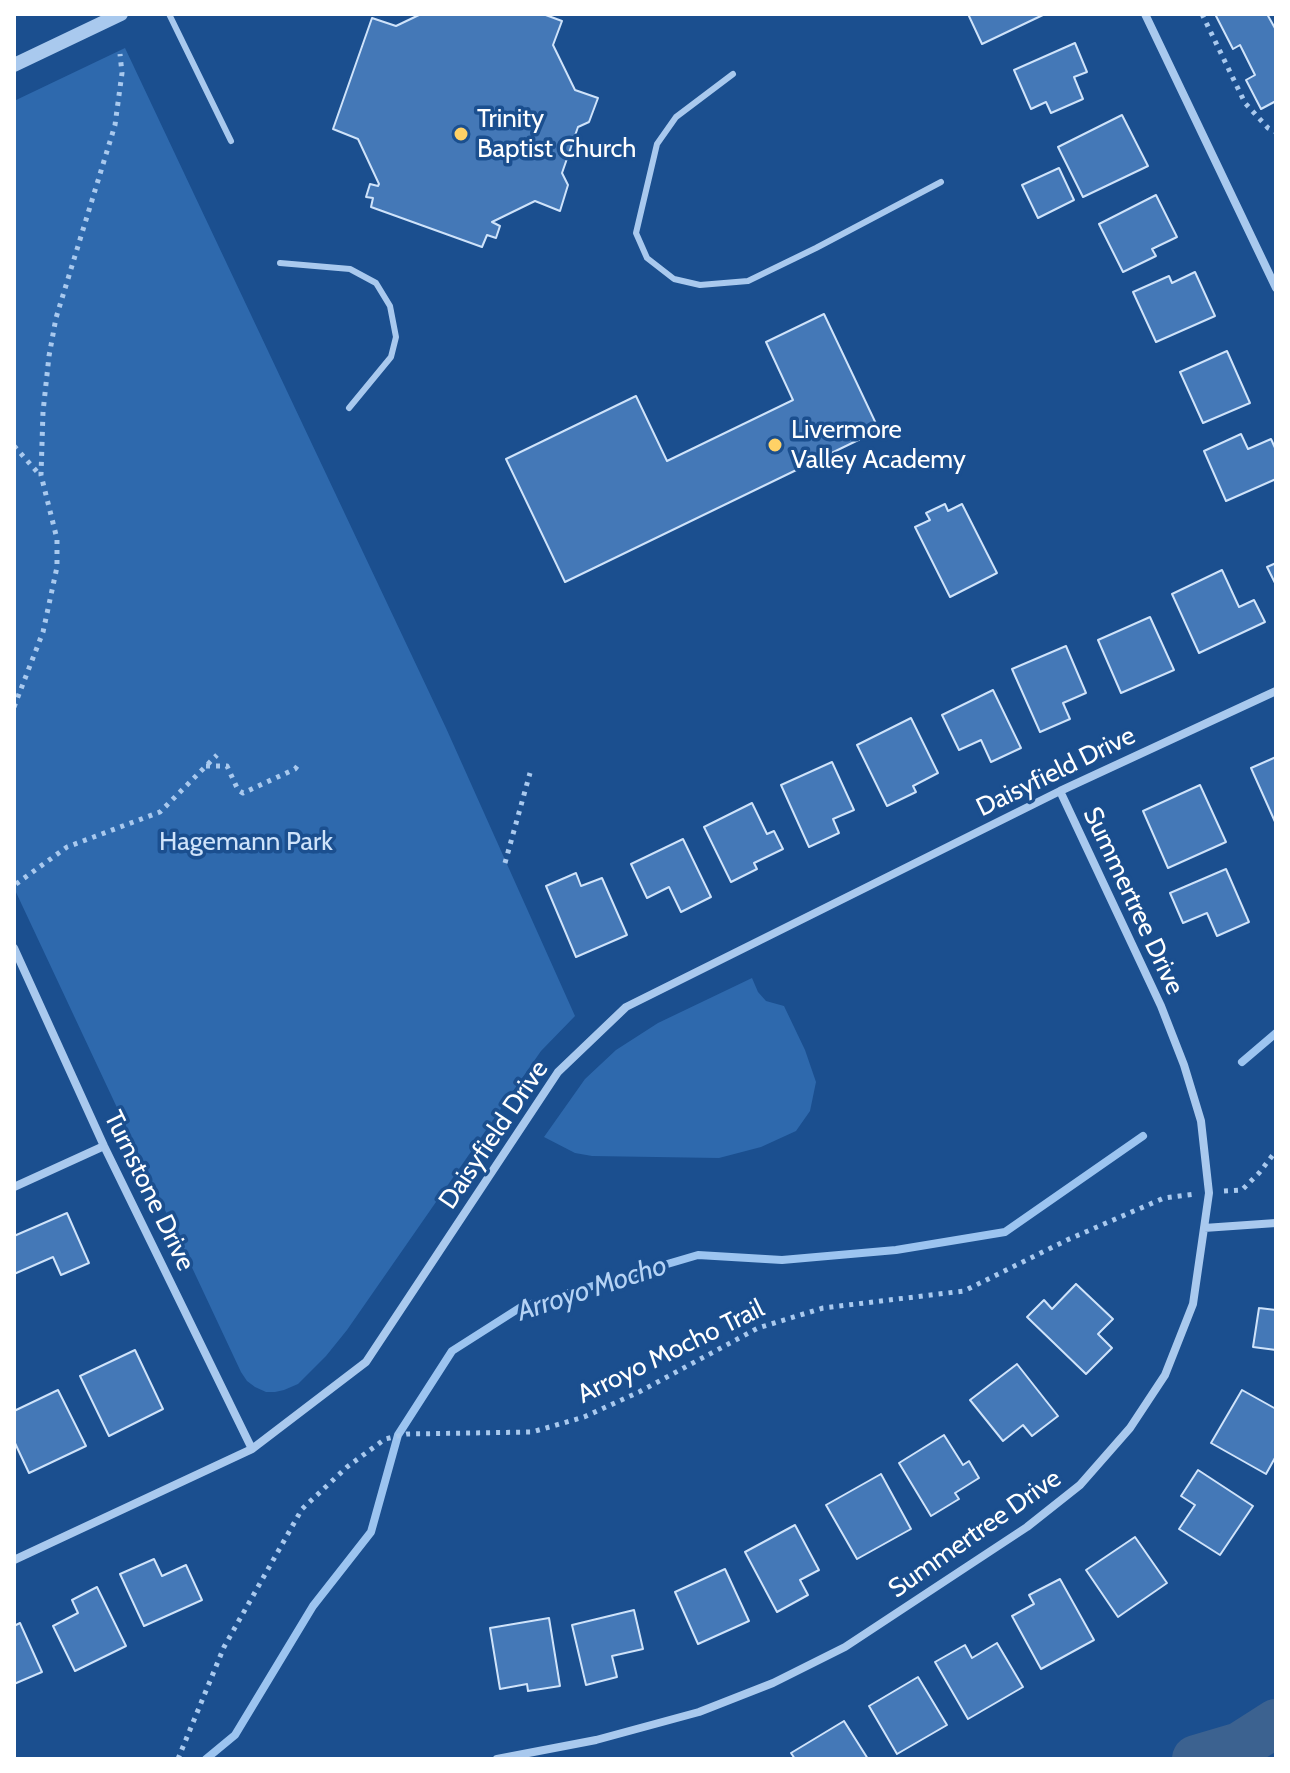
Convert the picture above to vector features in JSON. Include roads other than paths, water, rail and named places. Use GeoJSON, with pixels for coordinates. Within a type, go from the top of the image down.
{"type":"FeatureCollection","features":[{"type":"Feature","properties":{"kind":"street"},"geometry":{"type":"LineString","coordinates":[[14,65],[121,14]]}},
{"type":"Feature","properties":{"kind":"street"},"geometry":{"type":"LineString","coordinates":[[1145,14],[1276,288]]}},
{"type":"Feature","properties":{"kind":"street","name":"Daisyfield Drive"},"geometry":{"type":"LineString","coordinates":[[14,1560],[252,1449],[366,1362],[558,1072],[626,1007],[1060,791],[1276,691]]}},
{"type":"Feature","properties":{"kind":"street","name":"Summertree Drive"},"geometry":{"type":"LineString","coordinates":[[497,1759],[596,1740],[699,1712],[773,1683],[845,1647],[1027,1527],[1080,1485],[1130,1428],[1165,1375],[1193,1304],[1209,1193],[1201,1121],[1161,1006],[1060,791]]}},
{"type":"Feature","properties":{"kind":"street","name":"Turnstone Drive"},"geometry":{"type":"LineString","coordinates":[[14,948],[104,1146],[252,1449]]}},
{"type":"Feature","properties":{"kind":"street"},"geometry":{"type":"LineString","coordinates":[[14,1187],[104,1146]]}},
{"type":"Feature","properties":{"kind":"street"},"geometry":{"type":"LineString","coordinates":[[1204,1228],[1276,1223]]}},
{"type":"Feature","properties":{"kind":"lane"},"geometry":{"type":"LineString","coordinates":[[169,14],[231,141]]}},
{"type":"Feature","properties":{"kind":"lane"},"geometry":{"type":"LineString","coordinates":[[733,74],[676,117],[657,144],[636,233],[647,258],[674,279],[700,285],[748,281],[941,182]]}},
{"type":"Feature","properties":{"kind":"lane"},"geometry":{"type":"LineString","coordinates":[[280,263],[350,269],[376,283],[390,306],[396,337],[391,357],[349,408]]}},
{"type":"Feature","properties":{"kind":"waterway","name":"Arroyo Mocho"},"geometry":{"type":"LineString","coordinates":[[1242,1062],[1276,1033]]}},
{"type":"Feature","properties":{"kind":"waterway","name":"Arroyo Mocho"},"geometry":{"type":"LineString","coordinates":[[206,1759],[235,1735],[313,1606],[371,1532],[398,1435],[452,1351],[521,1307],[698,1255],[782,1260],[896,1250],[1005,1232],[1143,1136]]}},
{"type":"Feature","properties":{"kind":"waterway","name":"Arroyo Mocho"},"geometry":{"type":"LineString","coordinates":[[1196,1759],[1240,1746],[1276,1723]]}},
{"type":"Feature","properties":{"kind":"place","name":"Trinity Baptist Church"},"geometry":{"type":"Point","coordinates":[461,134]}},
{"type":"Feature","properties":{"kind":"place","name":"Livermore Valley Academy"},"geometry":{"type":"Point","coordinates":[775,445]}},
{"type":"Feature","properties":{"kind":"park label","name":"Hagemann Park"},"geometry":{"type":"Point","coordinates":[246,842]}}]}
